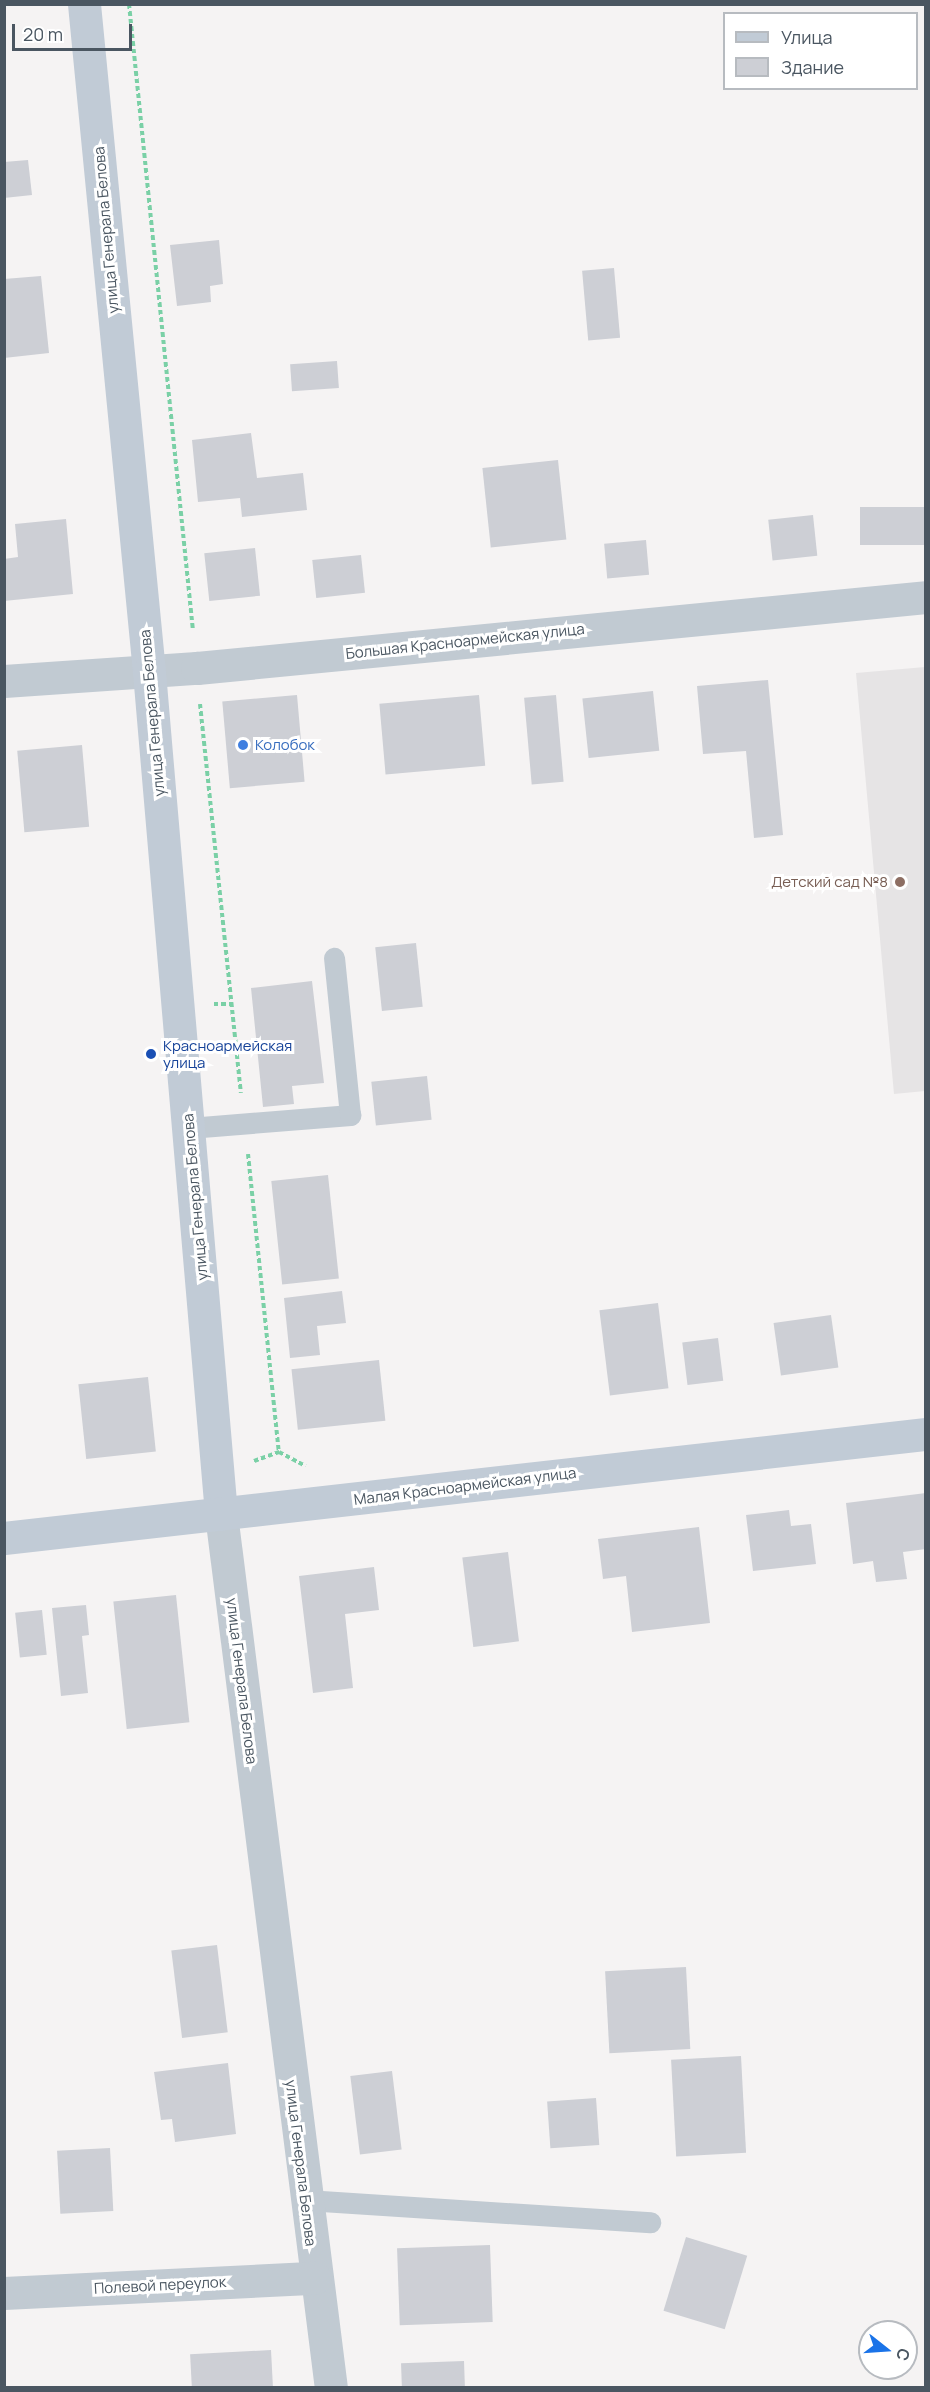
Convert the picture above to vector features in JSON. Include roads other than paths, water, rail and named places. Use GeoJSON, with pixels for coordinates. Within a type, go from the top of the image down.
{"type":"FeatureCollection","features":[{"type":"Feature","properties":{"kind":"main road","name":"улица Генерала Белова"},"geometry":{"type":"LineString","coordinates":[[84,4],[148,672],[221,1514]]}},
{"type":"Feature","properties":{"kind":"main road","name":"Малая Красноармейская улица"},"geometry":{"type":"LineString","coordinates":[[4,1538],[926,1434]]}},
{"type":"Feature","properties":{"kind":"street","name":"Большая Красноармейская улица"},"geometry":{"type":"LineString","coordinates":[[4,681],[148,672],[926,597]]}},
{"type":"Feature","properties":{"kind":"street","name":"улица Генерала Белова"},"geometry":{"type":"LineString","coordinates":[[221,1514],[315,2278],[331,2388]]}},
{"type":"Feature","properties":{"kind":"street","name":"Полевой переулок"},"geometry":{"type":"LineString","coordinates":[[4,2293],[315,2278]]}},
{"type":"Feature","properties":{"kind":"lane"},"geometry":{"type":"LineString","coordinates":[[189,1128],[350,1115],[334,958]]}},
{"type":"Feature","properties":{"kind":"lane"},"geometry":{"type":"LineString","coordinates":[[306,2200],[650,2222]]}},
{"type":"Feature","properties":{"kind":"place","name":"Колобок"},"geometry":{"type":"Point","coordinates":[243,745]}},
{"type":"Feature","properties":{"kind":"place","name":"Детский сад №8"},"geometry":{"type":"Point","coordinates":[900,882]}},
{"type":"Feature","properties":{"kind":"place","name":"Красноармейская улица"},"geometry":{"type":"Point","coordinates":[151,1054]}}]}
